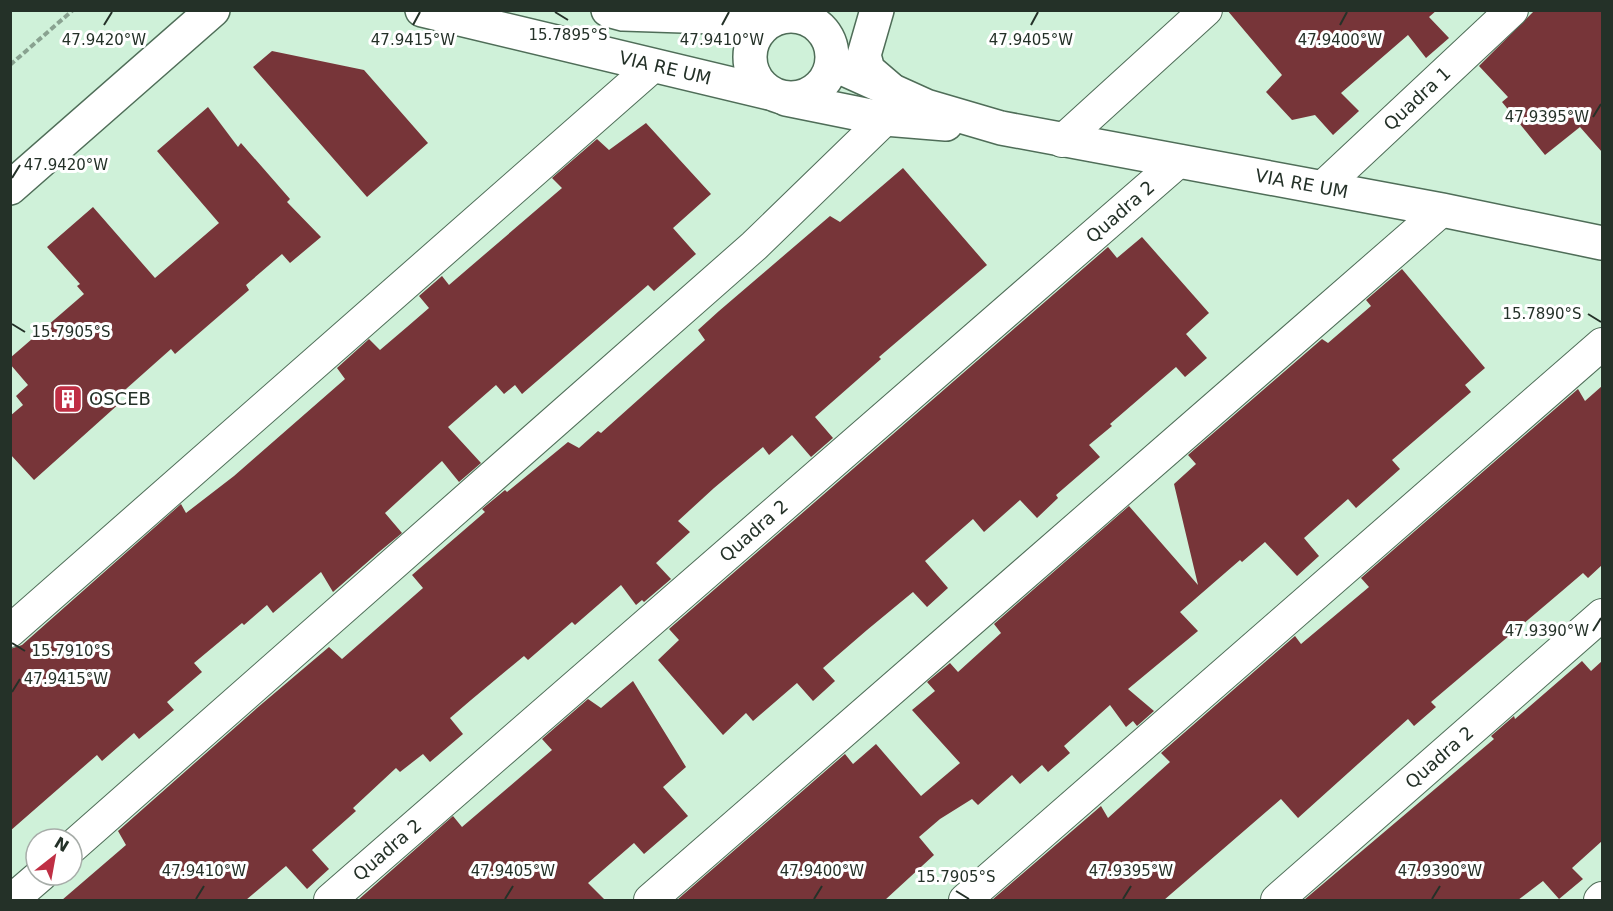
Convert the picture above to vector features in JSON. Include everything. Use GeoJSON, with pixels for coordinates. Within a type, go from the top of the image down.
{"type":"FeatureCollection","features":[{"type":"Feature","properties":{"kind":"street"},"geometry":{"type":"LineString","coordinates":[[10,188],[213,10]]}},
{"type":"Feature","properties":{"kind":"street","name":"VIA RE UM"},"geometry":{"type":"LineString","coordinates":[[422,10],[775,95],[926,106],[1001,128],[1062,141],[1442,210],[1597,235]]}},
{"type":"Feature","properties":{"kind":"street"},"geometry":{"type":"LineString","coordinates":[[608,10],[623,14],[788,15],[806,18],[821,28],[833,57]]}},
{"type":"Feature","properties":{"kind":"street"},"geometry":{"type":"LineString","coordinates":[[788,15],[759,30],[751,45],[750,63],[756,80],[775,95],[800,98],[817,90],[829,77],[833,57],[876,10]]}},
{"type":"Feature","properties":{"kind":"street"},"geometry":{"type":"LineString","coordinates":[[84,836],[754,246],[889,105],[868,70],[864,55],[876,10]]}},
{"type":"Feature","properties":{"kind":"street"},"geometry":{"type":"LineString","coordinates":[[1062,141],[1206,10]]}},
{"type":"Feature","properties":{"kind":"street","name":"Quadra 1"},"geometry":{"type":"LineString","coordinates":[[1323,187],[1512,10]]}},
{"type":"Feature","properties":{"kind":"street","name":"VIA RE UM"},"geometry":{"type":"LineString","coordinates":[[833,57],[889,105]]}},
{"type":"Feature","properties":{"kind":"street"},"geometry":{"type":"LineString","coordinates":[[10,631],[653,66]]}},
{"type":"Feature","properties":{"kind":"street","name":"Quadra 2"},"geometry":{"type":"LineString","coordinates":[[330,900],[1179,161]]}},
{"type":"Feature","properties":{"kind":"street"},"geometry":{"type":"LineString","coordinates":[[650,900],[1442,210]]}},
{"type":"Feature","properties":{"kind":"street"},"geometry":{"type":"LineString","coordinates":[[965,900],[1602,344]]}},
{"type":"Feature","properties":{"kind":"street","name":"Quadra 2"},"geometry":{"type":"LineString","coordinates":[[1278,900],[1602,615]]}},
{"type":"Feature","properties":{"kind":"street"},"geometry":{"type":"LineString","coordinates":[[12,900],[27,887]]}},
{"type":"Feature","properties":{"kind":"path"},"geometry":{"type":"LineString","coordinates":[[10,65],[73,10]]}},
{"type":"Feature","properties":{"kind":"building"},"geometry":{"type":"Polygon","coordinates":[[[1227,10],[1437,10],[1429,17],[1449,38],[1426,58],[1408,35],[1341,93],[1359,111],[1333,135],[1315,115],[1292,120],[1266,92],[1282,75],[1227,10]]]}},
{"type":"Feature","properties":{"kind":"building"},"geometry":{"type":"Polygon","coordinates":[[[1535,10],[1602,10],[1602,152],[1580,127],[1545,155],[1502,102],[1508,97],[1479,66],[1535,10]]]}},
{"type":"Feature","properties":{"kind":"building"},"geometry":{"type":"Polygon","coordinates":[[[272,51],[364,70],[428,143],[367,197],[253,67],[272,51]]]}},
{"type":"Feature","properties":{"kind":"building"},"geometry":{"type":"Polygon","coordinates":[[[208,107],[238,147],[241,143],[290,199],[287,202],[321,237],[290,263],[282,254],[246,285],[249,290],[175,354],[171,349],[117,397],[121,402],[34,480],[10,454],[10,416],[23,405],[16,396],[28,385],[10,364],[10,358],[84,294],[77,286],[80,284],[47,247],[93,207],[155,278],[219,223],[157,151],[208,107]]]}},
{"type":"Feature","properties":{"kind":"building"},"geometry":{"type":"Polygon","coordinates":[[[646,123],[711,194],[673,228],[696,254],[654,291],[648,285],[522,394],[515,385],[504,394],[496,385],[448,427],[481,463],[459,482],[442,461],[385,513],[402,533],[333,592],[321,572],[273,613],[267,605],[244,625],[242,623],[194,663],[202,672],[167,702],[174,710],[139,739],[134,733],[102,761],[97,755],[10,831],[10,649],[22,645],[181,504],[186,513],[234,476],[345,379],[337,368],[369,339],[380,350],[429,308],[419,296],[442,276],[449,285],[562,188],[552,178],[597,139],[609,150],[646,123]]]}},
{"type":"Feature","properties":{"kind":"building"},"geometry":{"type":"Polygon","coordinates":[[[903,168],[987,265],[879,357],[881,359],[815,417],[833,438],[811,457],[792,435],[769,455],[763,447],[714,488],[678,521],[690,532],[656,563],[671,579],[644,602],[642,600],[636,605],[621,585],[575,625],[572,622],[528,660],[524,656],[471,700],[450,718],[463,734],[430,762],[423,754],[400,772],[396,768],[353,808],[356,811],[312,850],[329,869],[307,889],[286,866],[246,900],[62,900],[77,887],[84,887],[84,881],[126,845],[118,831],[257,708],[329,647],[342,659],[423,588],[412,575],[485,512],[482,509],[505,490],[507,492],[568,442],[579,448],[598,431],[601,433],[705,340],[698,330],[719,311],[830,216],[840,222],[903,168]]]}},
{"type":"Feature","properties":{"kind":"building"},"geometry":{"type":"Polygon","coordinates":[[[1142,237],[1209,313],[1186,334],[1207,358],[1185,377],[1176,367],[1110,424],[1112,426],[1089,445],[1100,457],[1056,495],[1058,498],[1037,518],[1020,500],[984,532],[973,519],[925,561],[948,588],[927,607],[913,592],[867,630],[823,668],[835,681],[813,701],[797,683],[753,721],[746,713],[723,735],[658,660],[679,640],[669,629],[1108,247],[1117,258],[1142,237]]]}},
{"type":"Feature","properties":{"kind":"building"},"geometry":{"type":"Polygon","coordinates":[[[1402,269],[1485,368],[1465,385],[1471,392],[1392,460],[1400,469],[1356,508],[1348,499],[1304,538],[1319,556],[1297,576],[1265,542],[1242,562],[1240,560],[1180,612],[1198,631],[1128,689],[1154,711],[1137,726],[1133,721],[1126,727],[1110,705],[1064,746],[1070,753],[1048,772],[1042,765],[1020,784],[1012,775],[978,805],[972,799],[940,819],[919,837],[934,855],[885,900],[677,900],[845,754],[853,764],[876,744],[921,796],[960,763],[912,710],[935,691],[927,682],[950,663],[958,672],[1001,633],[994,624],[1129,506],[1198,585],[1174,484],[1196,464],[1188,455],[1322,339],[1328,343],[1371,306],[1366,300],[1402,269]]]}},
{"type":"Feature","properties":{"kind":"building"},"geometry":{"type":"Polygon","coordinates":[[[1602,386],[1602,565],[1588,578],[1583,573],[1431,702],[1436,707],[1414,726],[1408,719],[1298,818],[1281,799],[1164,900],[992,900],[1101,806],[1108,818],[1170,762],[1161,753],[1295,636],[1301,644],[1369,587],[1361,578],[1578,389],[1585,401],[1602,386]]]}},
{"type":"Feature","properties":{"kind":"building"},"geometry":{"type":"Polygon","coordinates":[[[1582,661],[1591,671],[1602,661],[1602,841],[1572,868],[1583,879],[1559,899],[1543,881],[1518,900],[1304,900],[1494,739],[1491,736],[1514,716],[1515,719],[1582,661]]]}},
{"type":"Feature","properties":{"kind":"building"},"geometry":{"type":"Polygon","coordinates":[[[633,681],[686,767],[663,787],[688,816],[644,854],[634,843],[588,883],[605,900],[358,900],[453,816],[462,827],[552,750],[542,739],[588,699],[601,708],[633,681]]]}},
{"type":"Feature","properties":{"kind":"place","name":"OSCEB"},"geometry":{"type":"Point","coordinates":[68,399]}}]}
